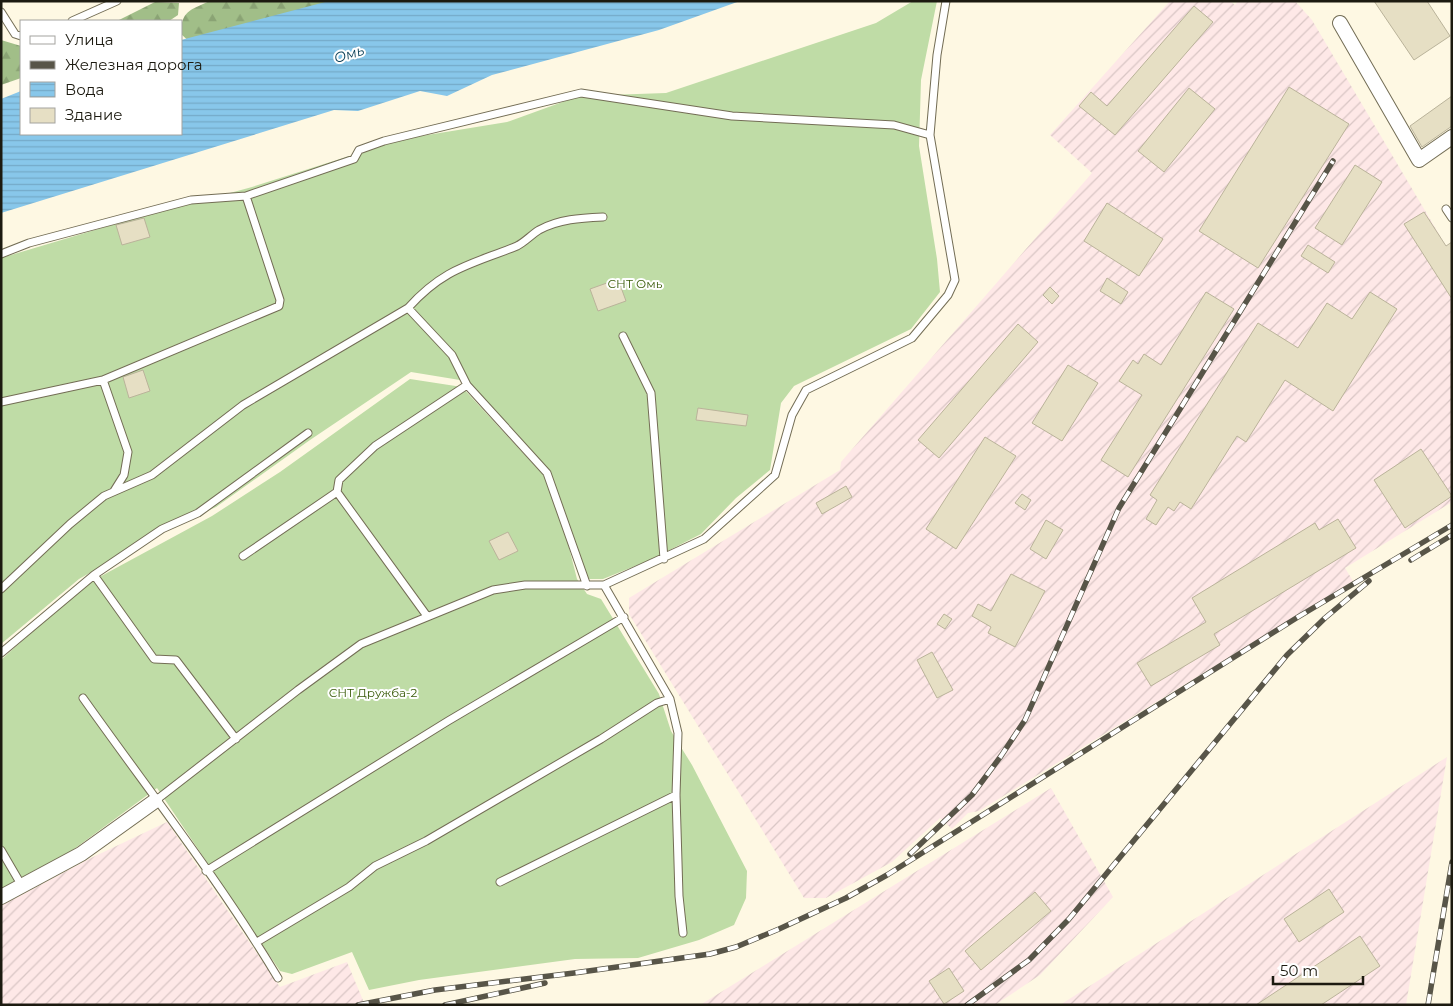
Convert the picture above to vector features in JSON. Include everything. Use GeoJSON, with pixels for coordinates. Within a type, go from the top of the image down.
{"type":"FeatureCollection","features":[{"type":"Feature","properties":{"kind":"street"},"geometry":{"type":"LineString","coordinates":[[1340,23],[1419,160],[1452,137]]}},
{"type":"Feature","properties":{"kind":"street"},"geometry":{"type":"LineString","coordinates":[[1,897],[81,854],[155,801]]}},
{"type":"Feature","properties":{"kind":"lane"},"geometry":{"type":"LineString","coordinates":[[74,20],[116,1]]}},
{"type":"Feature","properties":{"kind":"lane"},"geometry":{"type":"LineString","coordinates":[[155,801],[361,644],[493,590],[525,586],[604,586],[704,539],[775,475],[792,415],[806,390],[912,338],[948,295],[954,280],[930,135],[937,55],[946,1]]}},
{"type":"Feature","properties":{"kind":"lane"},"geometry":{"type":"LineString","coordinates":[[1,12],[15,34],[20,36]]}},
{"type":"Feature","properties":{"kind":"lane"},"geometry":{"type":"LineString","coordinates":[[1,254],[29,243],[191,200],[246,196],[354,159],[359,150],[384,141],[581,93],[732,116],[894,125],[930,135]]}},
{"type":"Feature","properties":{"kind":"lane"},"geometry":{"type":"LineString","coordinates":[[1,402],[102,380],[279,306],[280,300],[246,196]]}},
{"type":"Feature","properties":{"kind":"lane"},"geometry":{"type":"LineString","coordinates":[[1446,209],[1452,218]]}},
{"type":"Feature","properties":{"kind":"lane"},"geometry":{"type":"LineString","coordinates":[[1,588],[70,524],[104,496],[152,475],[243,405],[408,308],[422,292],[445,274],[481,258],[519,245],[540,230],[572,219],[603,217]]}},
{"type":"Feature","properties":{"kind":"lane"},"geometry":{"type":"LineString","coordinates":[[408,308],[452,355],[467,385],[548,473],[587,586]]}},
{"type":"Feature","properties":{"kind":"lane"},"geometry":{"type":"LineString","coordinates":[[623,336],[651,393],[664,559]]}},
{"type":"Feature","properties":{"kind":"lane"},"geometry":{"type":"LineString","coordinates":[[102,380],[128,452],[124,475],[114,492]]}},
{"type":"Feature","properties":{"kind":"lane"},"geometry":{"type":"LineString","coordinates":[[427,616],[337,492],[339,480],[375,446],[467,385]]}},
{"type":"Feature","properties":{"kind":"lane"},"geometry":{"type":"LineString","coordinates":[[1,653],[94,575],[162,529],[198,513],[308,433]]}},
{"type":"Feature","properties":{"kind":"lane"},"geometry":{"type":"LineString","coordinates":[[244,556],[337,492]]}},
{"type":"Feature","properties":{"kind":"lane"},"geometry":{"type":"LineString","coordinates":[[94,575],[154,659],[176,660],[236,738]]}},
{"type":"Feature","properties":{"kind":"lane"},"geometry":{"type":"LineString","coordinates":[[604,586],[624,617],[670,699],[678,733],[676,795],[679,896],[683,933]]}},
{"type":"Feature","properties":{"kind":"lane"},"geometry":{"type":"LineString","coordinates":[[206,871],[448,722],[624,617]]}},
{"type":"Feature","properties":{"kind":"lane"},"geometry":{"type":"LineString","coordinates":[[83,698],[155,801],[184,837],[257,942],[278,978]]}},
{"type":"Feature","properties":{"kind":"lane"},"geometry":{"type":"LineString","coordinates":[[257,942],[348,887],[375,866],[426,841],[601,739],[657,703],[670,699]]}},
{"type":"Feature","properties":{"kind":"lane"},"geometry":{"type":"LineString","coordinates":[[500,882],[676,795]]}},
{"type":"Feature","properties":{"kind":"lane"},"geometry":{"type":"LineString","coordinates":[[1,850],[22,886]]}},
{"type":"Feature","properties":{"kind":"shaded area"},"geometry":{"type":"Polygon","coordinates":[[[1170,1],[1230,1],[1235,5],[1238,1],[1295,1],[1312,20],[1446,246],[1452,243],[1452,502],[1345,568],[1353,581],[979,811],[968,813],[952,829],[940,818],[892,862],[826,898],[804,898],[629,614],[629,598],[840,470],[841,462],[1092,173],[1050,135],[1170,1]]]}},
{"type":"Feature","properties":{"kind":"shaded area"},"geometry":{"type":"Polygon","coordinates":[[[1447,757],[1406,1005],[1060,1005],[1447,757]]]}},
{"type":"Feature","properties":{"kind":"shaded area"},"geometry":{"type":"Polygon","coordinates":[[[1051,788],[1113,897],[1040,975],[995,1005],[700,1005],[1051,788]]]}},
{"type":"Feature","properties":{"kind":"shaded area"},"geometry":{"type":"Polygon","coordinates":[[[167,822],[280,987],[347,962],[365,1005],[1,1005],[1,906],[91,858],[167,822]]]}},
{"type":"Feature","properties":{"kind":"green space"},"geometry":{"type":"Polygon","coordinates":[[[210,1],[361,1],[194,46],[182,35],[183,20],[192,9],[210,1]]]}},
{"type":"Feature","properties":{"kind":"green space","name":"СНТ Омь"},"geometry":{"type":"Polygon","coordinates":[[[913,1],[937,1],[921,80],[919,146],[937,259],[940,292],[911,329],[794,386],[781,403],[770,470],[736,498],[701,534],[650,560],[603,579],[588,579],[550,472],[510,426],[466,381],[411,372],[310,440],[216,507],[160,533],[79,579],[1,644],[1,258],[105,227],[252,187],[403,139],[507,122],[579,96],[666,93],[876,23],[913,1]]]}},
{"type":"Feature","properties":{"kind":"green space"},"geometry":{"type":"Polygon","coordinates":[[[155,2],[179,3],[178,15],[170,20],[119,20],[155,2]]]}},
{"type":"Feature","properties":{"kind":"green space"},"geometry":{"type":"Polygon","coordinates":[[[1,40],[20,46],[20,78],[1,85],[1,40]]]}},
{"type":"Feature","properties":{"kind":"green space","name":"СНТ Дружба-2"},"geometry":{"type":"Polygon","coordinates":[[[410,379],[462,387],[546,478],[562,520],[577,579],[587,594],[601,599],[659,694],[671,731],[692,765],[747,871],[746,898],[734,925],[699,940],[638,958],[575,959],[419,980],[369,990],[352,952],[292,974],[280,971],[157,788],[70,852],[1,891],[1,660],[81,587],[212,516],[280,472],[410,379]]]}},
{"type":"Feature","properties":{"kind":"water","name":"Омь"},"geometry":{"type":"Polygon","coordinates":[[[329,1],[740,1],[659,30],[492,75],[447,96],[420,91],[358,111],[334,110],[1,213],[1,99],[20,91],[20,135],[182,135],[182,40],[329,1]]]}},
{"type":"Feature","properties":{"kind":"building"},"geometry":{"type":"Polygon","coordinates":[[[1374,1],[1427,1],[1450,36],[1414,60],[1374,1]]]}},
{"type":"Feature","properties":{"kind":"building"},"geometry":{"type":"Polygon","coordinates":[[[1194,6],[1213,22],[1115,135],[1079,106],[1091,92],[1107,106],[1194,6]]]}},
{"type":"Feature","properties":{"kind":"building"},"geometry":{"type":"Polygon","coordinates":[[[1289,87],[1349,124],[1258,268],[1199,231],[1289,87]]]}},
{"type":"Feature","properties":{"kind":"building"},"geometry":{"type":"Polygon","coordinates":[[[1189,88],[1215,109],[1164,172],[1138,151],[1189,88]]]}},
{"type":"Feature","properties":{"kind":"building"},"geometry":{"type":"Polygon","coordinates":[[[1452,96],[1452,126],[1422,147],[1410,126],[1452,96]]]}},
{"type":"Feature","properties":{"kind":"building"},"geometry":{"type":"Polygon","coordinates":[[[1355,165],[1382,182],[1342,245],[1315,228],[1355,165]]]}},
{"type":"Feature","properties":{"kind":"building"},"geometry":{"type":"Polygon","coordinates":[[[1107,203],[1163,239],[1139,276],[1084,241],[1107,203]]]}},
{"type":"Feature","properties":{"kind":"building"},"geometry":{"type":"Polygon","coordinates":[[[1424,212],[1446,246],[1452,242],[1452,299],[1404,224],[1424,212]]]}},
{"type":"Feature","properties":{"kind":"building"},"geometry":{"type":"Polygon","coordinates":[[[144,218],[150,237],[122,245],[116,225],[144,218]]]}},
{"type":"Feature","properties":{"kind":"building"},"geometry":{"type":"Polygon","coordinates":[[[1308,245],[1335,262],[1328,273],[1301,256],[1308,245]]]}},
{"type":"Feature","properties":{"kind":"building"},"geometry":{"type":"Polygon","coordinates":[[[1107,278],[1128,292],[1121,304],[1100,291],[1107,278]]]}},
{"type":"Feature","properties":{"kind":"building"},"geometry":{"type":"Polygon","coordinates":[[[618,279],[626,301],[598,311],[590,289],[618,279]]]}},
{"type":"Feature","properties":{"kind":"building"},"geometry":{"type":"Polygon","coordinates":[[[1050,287],[1059,296],[1052,304],[1043,295],[1050,287]]]}},
{"type":"Feature","properties":{"kind":"building"},"geometry":{"type":"Polygon","coordinates":[[[1206,292],[1234,309],[1128,477],[1101,460],[1142,395],[1119,381],[1133,360],[1138,364],[1144,354],[1161,365],[1206,292]]]}},
{"type":"Feature","properties":{"kind":"building"},"geometry":{"type":"Polygon","coordinates":[[[1370,292],[1397,309],[1333,411],[1285,380],[1246,442],[1237,436],[1191,509],[1180,502],[1174,511],[1168,507],[1156,525],[1146,519],[1157,500],[1150,495],[1258,323],[1298,348],[1327,303],[1352,319],[1370,292]]]}},
{"type":"Feature","properties":{"kind":"building"},"geometry":{"type":"Polygon","coordinates":[[[1018,324],[1038,342],[939,458],[918,440],[1018,324]]]}},
{"type":"Feature","properties":{"kind":"building"},"geometry":{"type":"Polygon","coordinates":[[[1068,365],[1098,383],[1062,441],[1032,423],[1068,365]]]}},
{"type":"Feature","properties":{"kind":"building"},"geometry":{"type":"Polygon","coordinates":[[[143,370],[150,391],[129,398],[123,377],[143,370]]]}},
{"type":"Feature","properties":{"kind":"building"},"geometry":{"type":"Polygon","coordinates":[[[698,408],[748,415],[746,426],[696,420],[698,408]]]}},
{"type":"Feature","properties":{"kind":"building"},"geometry":{"type":"Polygon","coordinates":[[[985,437],[1016,456],[956,549],[926,529],[985,437]]]}},
{"type":"Feature","properties":{"kind":"building"},"geometry":{"type":"Polygon","coordinates":[[[1421,449],[1452,496],[1405,528],[1374,480],[1421,449]]]}},
{"type":"Feature","properties":{"kind":"building"},"geometry":{"type":"Polygon","coordinates":[[[846,486],[852,497],[822,514],[816,503],[846,486]]]}},
{"type":"Feature","properties":{"kind":"building"},"geometry":{"type":"Polygon","coordinates":[[[1022,494],[1031,500],[1025,510],[1015,503],[1022,494]]]}},
{"type":"Feature","properties":{"kind":"building"},"geometry":{"type":"Polygon","coordinates":[[[1338,519],[1356,548],[1214,634],[1220,645],[1151,686],[1137,663],[1206,622],[1192,598],[1315,523],[1319,530],[1338,519]]]}},
{"type":"Feature","properties":{"kind":"building"},"geometry":{"type":"Polygon","coordinates":[[[1046,520],[1063,530],[1046,559],[1030,549],[1046,520]]]}},
{"type":"Feature","properties":{"kind":"building"},"geometry":{"type":"Polygon","coordinates":[[[508,532],[518,551],[499,560],[489,541],[508,532]]]}},
{"type":"Feature","properties":{"kind":"building"},"geometry":{"type":"Polygon","coordinates":[[[1011,574],[1045,591],[1015,647],[988,633],[991,627],[972,616],[978,604],[991,611],[1011,574]]]}},
{"type":"Feature","properties":{"kind":"building"},"geometry":{"type":"Polygon","coordinates":[[[944,614],[952,619],[945,629],[937,624],[944,614]]]}},
{"type":"Feature","properties":{"kind":"building"},"geometry":{"type":"Polygon","coordinates":[[[932,652],[953,690],[937,698],[917,660],[932,652]]]}},
{"type":"Feature","properties":{"kind":"building"},"geometry":{"type":"Polygon","coordinates":[[[1329,889],[1344,912],[1299,942],[1284,919],[1329,889]]]}},
{"type":"Feature","properties":{"kind":"building"},"geometry":{"type":"Polygon","coordinates":[[[1035,892],[1051,911],[981,970],[965,951],[1035,892]]]}},
{"type":"Feature","properties":{"kind":"building"},"geometry":{"type":"Polygon","coordinates":[[[1360,936],[1380,966],[1321,1005],[1256,1005],[1360,936]]]}},
{"type":"Feature","properties":{"kind":"building"},"geometry":{"type":"Polygon","coordinates":[[[949,968],[964,991],[944,1004],[929,981],[949,968]]]}},
{"type":"Feature","properties":{"kind":"railway"},"geometry":{"type":"LineString","coordinates":[[910,854],[972,795],[1025,720],[1119,508],[1333,161]]}},
{"type":"Feature","properties":{"kind":"railway"},"geometry":{"type":"LineString","coordinates":[[358,1005],[435,990],[710,954],[736,947],[779,929],[846,898],[887,875],[1298,617],[1452,525]]}},
{"type":"Feature","properties":{"kind":"railway"},"geometry":{"type":"LineString","coordinates":[[1411,560],[1452,535]]}},
{"type":"Feature","properties":{"kind":"railway"},"geometry":{"type":"LineString","coordinates":[[967,1005],[1029,960],[1069,919],[1287,655],[1325,618],[1369,581]]}},
{"type":"Feature","properties":{"kind":"railway"},"geometry":{"type":"LineString","coordinates":[[1428,1005],[1452,862]]}},
{"type":"Feature","properties":{"kind":"railway"},"geometry":{"type":"LineString","coordinates":[[445,1005],[545,983]]}}]}
